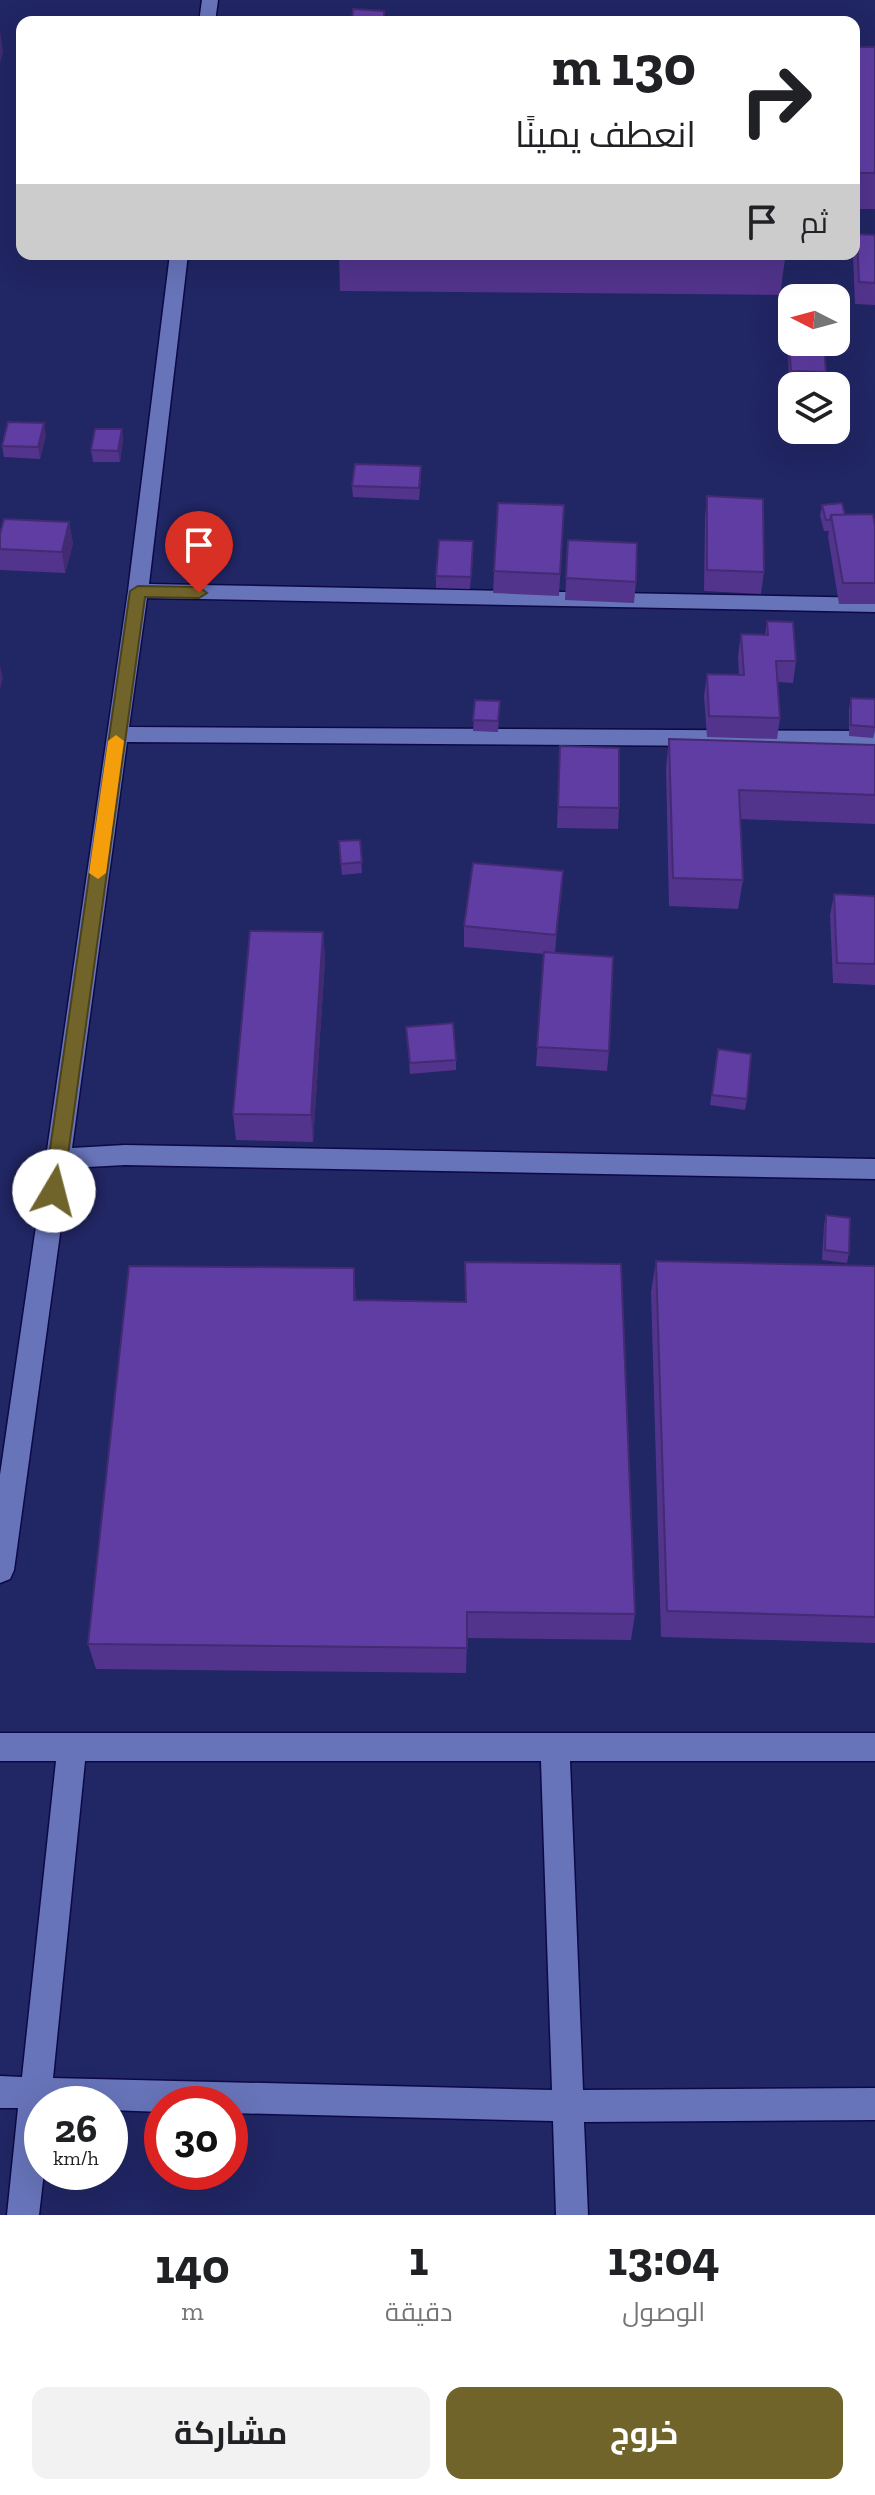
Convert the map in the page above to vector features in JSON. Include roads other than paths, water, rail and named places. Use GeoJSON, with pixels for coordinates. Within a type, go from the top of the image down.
{"type":"FeatureCollection","features":[{"type":"Feature","properties":{"kind":"street"},"geometry":{"type":"LineString","coordinates":[[0,1570],[138,591],[178,260]]}},
{"type":"Feature","properties":{"kind":"street"},"geometry":{"type":"LineString","coordinates":[[138,591],[875,605]]}},
{"type":"Feature","properties":{"kind":"street"},"geometry":{"type":"LineString","coordinates":[[117,734],[875,739]]}},
{"type":"Feature","properties":{"kind":"street"},"geometry":{"type":"LineString","coordinates":[[58,1159],[125,1155],[875,1169]]}},
{"type":"Feature","properties":{"kind":"street"},"geometry":{"type":"LineString","coordinates":[[0,1747],[875,1747]]}},
{"type":"Feature","properties":{"kind":"street"},"geometry":{"type":"LineString","coordinates":[[37,2086],[72,1747]]}},
{"type":"Feature","properties":{"kind":"street"},"geometry":{"type":"LineString","coordinates":[[555,1749],[572,2215]]}},
{"type":"Feature","properties":{"kind":"street"},"geometry":{"type":"LineString","coordinates":[[0,2092],[24,2093]]}},
{"type":"Feature","properties":{"kind":"street"},"geometry":{"type":"LineString","coordinates":[[128,2095],[568,2106],[875,2104]]}},
{"type":"Feature","properties":{"kind":"street"},"geometry":{"type":"LineString","coordinates":[[23,2215],[26,2190]]}}]}
